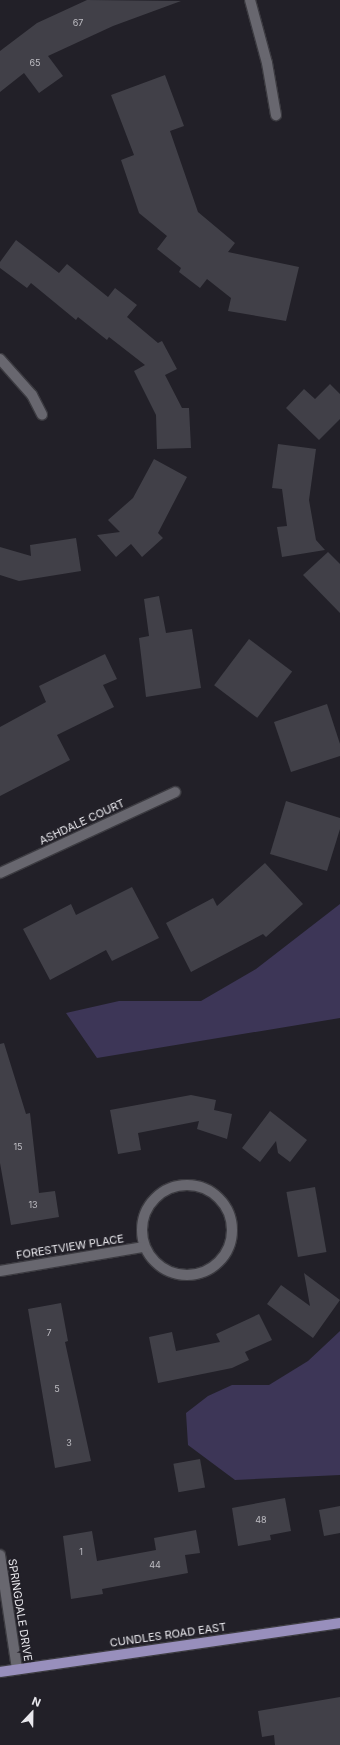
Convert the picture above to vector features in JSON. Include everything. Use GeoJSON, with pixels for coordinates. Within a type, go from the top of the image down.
{"type":"FeatureCollection","features":[{"type":"Feature","properties":{"kind":"main road","name":"CUNDLES ROAD EAST"},"geometry":{"type":"LineString","coordinates":[[0,1672],[340,1623]]}},
{"type":"Feature","properties":{"kind":"street"},"geometry":{"type":"LineString","coordinates":[[250,0],[268,63],[276,115]]}},
{"type":"Feature","properties":{"kind":"street"},"geometry":{"type":"LineString","coordinates":[[0,359],[32,395],[42,415]]}},
{"type":"Feature","properties":{"kind":"street","name":"ASHDALE COURT"},"geometry":{"type":"LineString","coordinates":[[0,873],[174,792]]}},
{"type":"Feature","properties":{"kind":"street"},"geometry":{"type":"LineString","coordinates":[[180,1185],[208,1190],[219,1198],[231,1218],[232,1236],[228,1251],[220,1262],[204,1273],[188,1276],[171,1273],[155,1263],[144,1247],[141,1232],[149,1205],[165,1190],[180,1185]]}},
{"type":"Feature","properties":{"kind":"street","name":"FORESTVIEW PLACE"},"geometry":{"type":"LineString","coordinates":[[0,1271],[144,1247]]}},
{"type":"Feature","properties":{"kind":"street","name":"SPRINGDALE DRIVE"},"geometry":{"type":"LineString","coordinates":[[0,1554],[17,1669]]}},
{"type":"Feature","properties":{"kind":"shaded area"},"geometry":{"type":"Polygon","coordinates":[[[340,904],[340,1018],[97,1058],[66,1013],[119,1001],[201,1001],[256,969],[340,904]]]}},
{"type":"Feature","properties":{"kind":"shaded area"},"geometry":{"type":"Polygon","coordinates":[[[340,1331],[340,1475],[235,1480],[188,1445],[186,1413],[208,1396],[232,1385],[269,1385],[308,1361],[340,1331]]]}},
{"type":"Feature","properties":{"kind":"building"},"geometry":{"type":"Polygon","coordinates":[[[87,0],[181,1],[113,26],[48,56],[63,76],[39,93],[24,73],[0,92],[0,51],[37,23],[87,0]]]}},
{"type":"Feature","properties":{"kind":"building"},"geometry":{"type":"Polygon","coordinates":[[[165,75],[184,126],[170,131],[198,212],[235,243],[228,252],[299,267],[286,321],[228,311],[231,298],[207,279],[200,288],[179,272],[181,268],[157,249],[167,236],[139,213],[121,160],[134,155],[111,95],[165,75]]]}},
{"type":"Feature","properties":{"kind":"building"},"geometry":{"type":"Polygon","coordinates":[[[16,240],[59,273],[67,264],[108,297],[115,288],[137,305],[127,317],[158,343],[162,341],[177,369],[165,375],[182,408],[189,408],[191,448],[157,449],[156,415],[134,371],[145,365],[109,337],[107,340],[78,317],[76,320],[31,283],[27,288],[0,268],[0,262],[16,240]]]}},
{"type":"Feature","properties":{"kind":"building"},"geometry":{"type":"Polygon","coordinates":[[[330,384],[340,394],[340,419],[319,440],[286,408],[304,389],[315,399],[330,384]]]}},
{"type":"Feature","properties":{"kind":"building"},"geometry":{"type":"Polygon","coordinates":[[[278,444],[316,449],[309,500],[316,540],[325,550],[282,557],[277,527],[287,526],[282,489],[272,488],[278,444]]]}},
{"type":"Feature","properties":{"kind":"building"},"geometry":{"type":"Polygon","coordinates":[[[154,459],[187,477],[158,533],[163,538],[142,557],[131,544],[116,557],[97,535],[120,532],[108,520],[133,498],[154,459]]]}},
{"type":"Feature","properties":{"kind":"building"},"geometry":{"type":"Polygon","coordinates":[[[76,538],[81,571],[19,581],[0,575],[0,547],[31,556],[30,545],[76,538]]]}},
{"type":"Feature","properties":{"kind":"building"},"geometry":{"type":"Polygon","coordinates":[[[328,552],[340,564],[340,613],[303,575],[328,552]]]}},
{"type":"Feature","properties":{"kind":"building"},"geometry":{"type":"Polygon","coordinates":[[[159,596],[166,633],[192,629],[201,688],[146,697],[139,638],[149,636],[144,599],[159,596]]]}},
{"type":"Feature","properties":{"kind":"building"},"geometry":{"type":"Polygon","coordinates":[[[249,639],[292,671],[257,718],[214,685],[249,639]]]}},
{"type":"Feature","properties":{"kind":"building"},"geometry":{"type":"Polygon","coordinates":[[[105,654],[117,679],[103,685],[114,707],[57,735],[70,760],[0,796],[0,727],[46,702],[39,686],[105,654]]]}},
{"type":"Feature","properties":{"kind":"building"},"geometry":{"type":"Polygon","coordinates":[[[327,704],[340,744],[340,756],[291,772],[274,722],[327,704]]]}},
{"type":"Feature","properties":{"kind":"building"},"geometry":{"type":"Polygon","coordinates":[[[286,801],[340,818],[340,829],[327,871],[270,854],[286,801]]]}},
{"type":"Feature","properties":{"kind":"building"},"geometry":{"type":"Polygon","coordinates":[[[265,863],[303,904],[266,937],[263,934],[191,972],[166,923],[213,898],[217,906],[265,863]]]}},
{"type":"Feature","properties":{"kind":"building"},"geometry":{"type":"Polygon","coordinates":[[[132,887],[159,938],[112,961],[106,950],[50,980],[23,929],[71,904],[76,915],[132,887]]]}},
{"type":"Feature","properties":{"kind":"building"},"geometry":{"type":"Polygon","coordinates":[[[4,1043],[26,1114],[30,1113],[39,1193],[55,1191],[59,1217],[11,1225],[0,1163],[0,1044],[4,1043]]]}},
{"type":"Feature","properties":{"kind":"building"},"geometry":{"type":"Polygon","coordinates":[[[191,1095],[216,1100],[214,1110],[232,1114],[227,1139],[197,1129],[199,1121],[138,1133],[141,1150],[118,1154],[110,1110],[191,1095]]]}},
{"type":"Feature","properties":{"kind":"building"},"geometry":{"type":"Polygon","coordinates":[[[270,1111],[307,1140],[290,1162],[278,1153],[276,1141],[260,1162],[242,1148],[270,1111]]]}},
{"type":"Feature","properties":{"kind":"building"},"geometry":{"type":"Polygon","coordinates":[[[315,1187],[326,1252],[298,1257],[286,1192],[315,1187]]]}},
{"type":"Feature","properties":{"kind":"building"},"geometry":{"type":"Polygon","coordinates":[[[304,1273],[340,1300],[313,1338],[267,1304],[281,1285],[310,1306],[304,1273]]]}},
{"type":"Feature","properties":{"kind":"building"},"geometry":{"type":"Polygon","coordinates":[[[61,1303],[68,1341],[65,1342],[91,1461],[55,1468],[28,1309],[61,1303]]]}},
{"type":"Feature","properties":{"kind":"building"},"geometry":{"type":"Polygon","coordinates":[[[259,1314],[272,1340],[245,1352],[249,1360],[232,1368],[158,1383],[149,1337],[172,1332],[176,1351],[220,1342],[216,1334],[259,1314]]]}},
{"type":"Feature","properties":{"kind":"building"},"geometry":{"type":"Polygon","coordinates":[[[200,1459],[205,1488],[178,1492],[173,1464],[200,1459]]]}},
{"type":"Feature","properties":{"kind":"building"},"geometry":{"type":"Polygon","coordinates":[[[285,1498],[291,1531],[270,1535],[271,1540],[238,1546],[232,1508],[285,1498]]]}},
{"type":"Feature","properties":{"kind":"building"},"geometry":{"type":"Polygon","coordinates":[[[340,1506],[340,1533],[324,1536],[319,1510],[340,1506]]]}},
{"type":"Feature","properties":{"kind":"building"},"geometry":{"type":"Polygon","coordinates":[[[196,1530],[200,1553],[185,1555],[188,1573],[102,1589],[103,1594],[71,1599],[63,1536],[92,1531],[97,1561],[156,1550],[154,1538],[196,1530]]]}},
{"type":"Feature","properties":{"kind":"building"},"geometry":{"type":"Polygon","coordinates":[[[340,1697],[340,1745],[275,1745],[274,1735],[262,1737],[258,1711],[340,1697]]]}}]}
